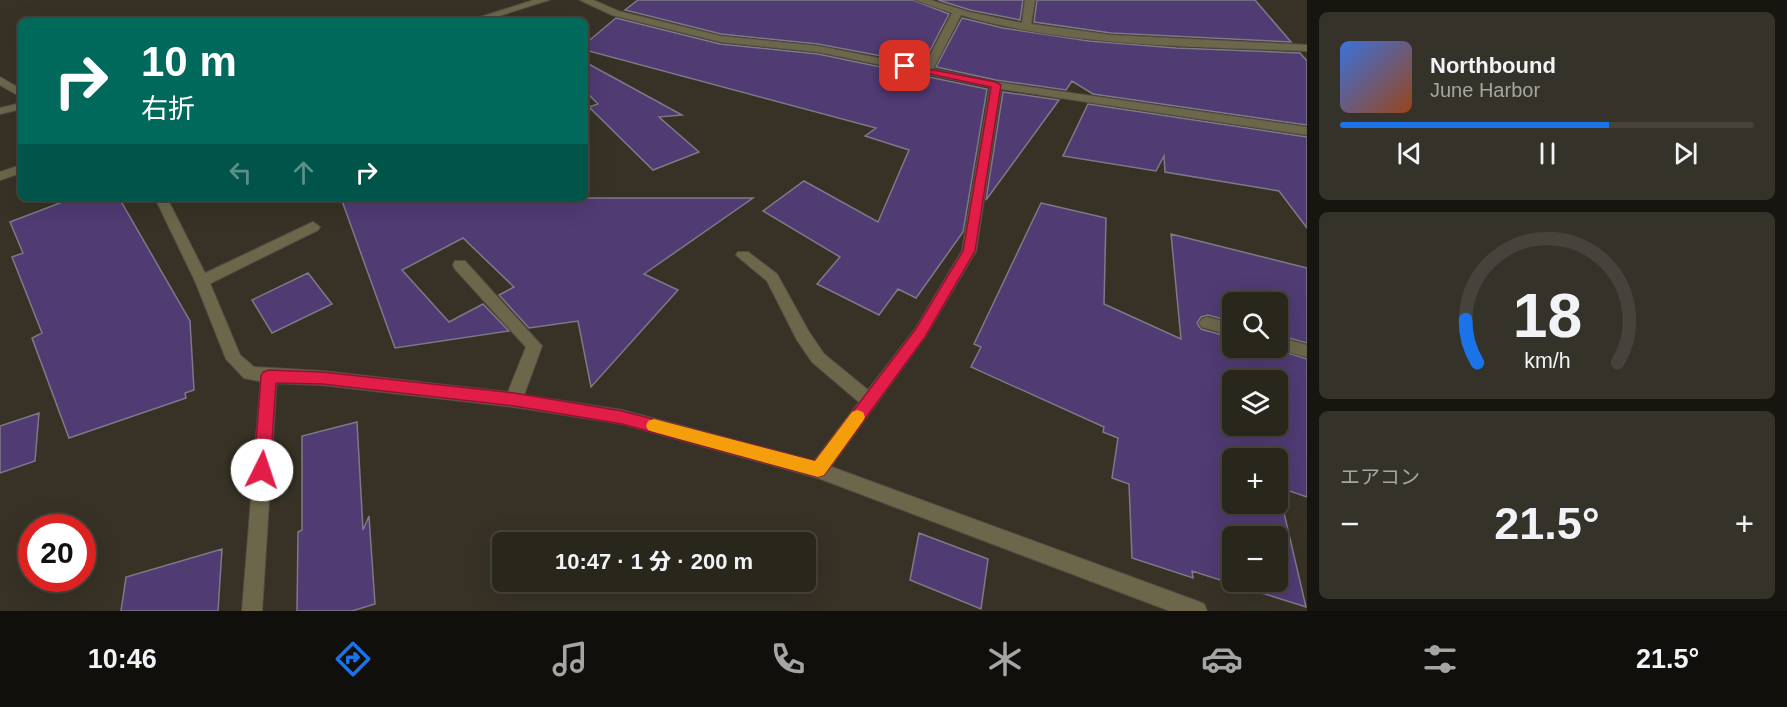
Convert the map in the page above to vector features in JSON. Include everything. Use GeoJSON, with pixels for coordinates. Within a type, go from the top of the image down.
{"type":"FeatureCollection","features":[{"type":"Feature","properties":{"kind":"street"},"geometry":{"type":"LineString","coordinates":[[483,18],[544,0]]}},
{"type":"Feature","properties":{"kind":"street"},"geometry":{"type":"LineString","coordinates":[[585,0],[625,16],[721,39],[818,49],[996,85],[1307,131]]}},
{"type":"Feature","properties":{"kind":"street"},"geometry":{"type":"LineString","coordinates":[[920,0],[957,13],[1026,27],[1105,38],[1307,48]]}},
{"type":"Feature","properties":{"kind":"street"},"geometry":{"type":"LineString","coordinates":[[1026,27],[1030,0]]}},
{"type":"Feature","properties":{"kind":"street"},"geometry":{"type":"LineString","coordinates":[[927,71],[957,13]]}},
{"type":"Feature","properties":{"kind":"street"},"geometry":{"type":"LineString","coordinates":[[0,80],[18,92]]}},
{"type":"Feature","properties":{"kind":"street"},"geometry":{"type":"LineString","coordinates":[[818,470],[920,333],[969,251],[996,85]]}},
{"type":"Feature","properties":{"kind":"street"},"geometry":{"type":"LineString","coordinates":[[0,111],[18,107]]}},
{"type":"Feature","properties":{"kind":"street"},"geometry":{"type":"LineString","coordinates":[[0,176],[18,170]]}},
{"type":"Feature","properties":{"kind":"street"},"geometry":{"type":"LineString","coordinates":[[162,201],[202,281],[234,359],[250,373],[322,378],[514,399],[622,417],[818,470],[1197,611]]}},
{"type":"Feature","properties":{"kind":"street"},"geometry":{"type":"LineString","coordinates":[[202,281],[313,227]]}},
{"type":"Feature","properties":{"kind":"street"},"geometry":{"type":"LineString","coordinates":[[743,255],[772,278],[803,336],[818,358],[868,401]]}},
{"type":"Feature","properties":{"kind":"street"},"geometry":{"type":"LineString","coordinates":[[460,265],[534,346],[514,399]]}},
{"type":"Feature","properties":{"kind":"street"},"geometry":{"type":"LineString","coordinates":[[1207,323],[1222,327]]}},
{"type":"Feature","properties":{"kind":"street"},"geometry":{"type":"LineString","coordinates":[[1288,346],[1307,351]]}},
{"type":"Feature","properties":{"kind":"street"},"geometry":{"type":"LineString","coordinates":[[252,611],[269,376]]}},
{"type":"Feature","properties":{"kind":"building"},"geometry":{"type":"Polygon","coordinates":[[[638,0],[913,0],[949,14],[923,64],[818,44],[721,34],[625,10],[638,0]]]}},
{"type":"Feature","properties":{"kind":"building"},"geometry":{"type":"Polygon","coordinates":[[[938,0],[1023,0],[1020,20],[970,10],[938,0]]]}},
{"type":"Feature","properties":{"kind":"building"},"geometry":{"type":"Polygon","coordinates":[[[1037,0],[1255,0],[1291,42],[1111,33],[1034,22],[1037,0]]]}},
{"type":"Feature","properties":{"kind":"building"},"geometry":{"type":"Polygon","coordinates":[[[616,18],[720,44],[818,54],[987,89],[963,232],[916,298],[898,289],[879,315],[817,284],[840,257],[763,211],[804,181],[878,222],[909,150],[865,136],[876,128],[588,51],[588,41],[616,18]]]}},
{"type":"Feature","properties":{"kind":"building"},"geometry":{"type":"Polygon","coordinates":[[[962,18],[1003,28],[1089,41],[1176,48],[1300,53],[1307,61],[1307,125],[1093,94],[1072,81],[1066,90],[996,80],[936,67],[962,18]]]}},
{"type":"Feature","properties":{"kind":"building"},"geometry":{"type":"Polygon","coordinates":[[[588,64],[682,115],[659,117],[699,152],[653,170],[589,107],[598,104],[588,94],[588,64]]]}},
{"type":"Feature","properties":{"kind":"building"},"geometry":{"type":"Polygon","coordinates":[[[1003,92],[1059,100],[986,200],[1003,92]]]}},
{"type":"Feature","properties":{"kind":"building"},"geometry":{"type":"Polygon","coordinates":[[[1088,104],[1307,137],[1307,228],[1279,191],[1165,172],[1164,156],[1156,171],[1063,156],[1088,104]]]}},
{"type":"Feature","properties":{"kind":"building"},"geometry":{"type":"Polygon","coordinates":[[[753,198],[644,274],[678,290],[591,387],[578,321],[529,328],[499,295],[514,287],[463,238],[402,270],[449,322],[483,304],[509,331],[395,348],[342,201],[753,198]]]}},
{"type":"Feature","properties":{"kind":"building"},"geometry":{"type":"Polygon","coordinates":[[[65,201],[121,201],[190,321],[194,390],[185,393],[186,398],[69,438],[32,338],[42,333],[12,257],[23,253],[10,222],[65,201]]]}},
{"type":"Feature","properties":{"kind":"building"},"geometry":{"type":"Polygon","coordinates":[[[1041,203],[1106,218],[1104,304],[1181,339],[1171,234],[1307,268],[1307,343],[1288,338],[1288,292],[1222,292],[1222,319],[1208,315],[1201,317],[1197,323],[1201,329],[1222,335],[1222,358],[1288,358],[1288,353],[1307,359],[1307,497],[1288,490],[1288,448],[1222,448],[1222,514],[1284,514],[1287,526],[1222,526],[1222,580],[1192,571],[1193,578],[1132,558],[1129,484],[1112,478],[1118,438],[1103,432],[1104,427],[971,367],[981,347],[974,344],[1041,203]]]}},
{"type":"Feature","properties":{"kind":"building"},"geometry":{"type":"Polygon","coordinates":[[[308,273],[332,304],[272,333],[252,300],[308,273]]]}},
{"type":"Feature","properties":{"kind":"building"},"geometry":{"type":"Polygon","coordinates":[[[39,413],[35,461],[0,473],[0,426],[39,413]]]}},
{"type":"Feature","properties":{"kind":"building"},"geometry":{"type":"Polygon","coordinates":[[[357,422],[363,530],[369,516],[375,604],[352,611],[297,611],[298,532],[302,530],[302,436],[357,422]]]}},
{"type":"Feature","properties":{"kind":"building"},"geometry":{"type":"Polygon","coordinates":[[[1288,530],[1306,607],[1258,592],[1288,592],[1288,530]]]}},
{"type":"Feature","properties":{"kind":"building"},"geometry":{"type":"Polygon","coordinates":[[[919,533],[988,559],[981,609],[910,580],[919,533]]]}},
{"type":"Feature","properties":{"kind":"building"},"geometry":{"type":"Polygon","coordinates":[[[222,549],[218,611],[121,611],[126,577],[222,549]]]}},
{"type":"Feature","properties":{"kind":"slow traffic"},"geometry":{"type":"LineString","coordinates":[[654,426],[818,470],[857,417]]}},
{"type":"Feature","properties":{"kind":"route"},"geometry":{"type":"LineString","coordinates":[[262,470],[269,376],[322,378],[514,399],[622,417],[818,470],[920,333],[969,251],[996,85],[905,66]]}}]}
